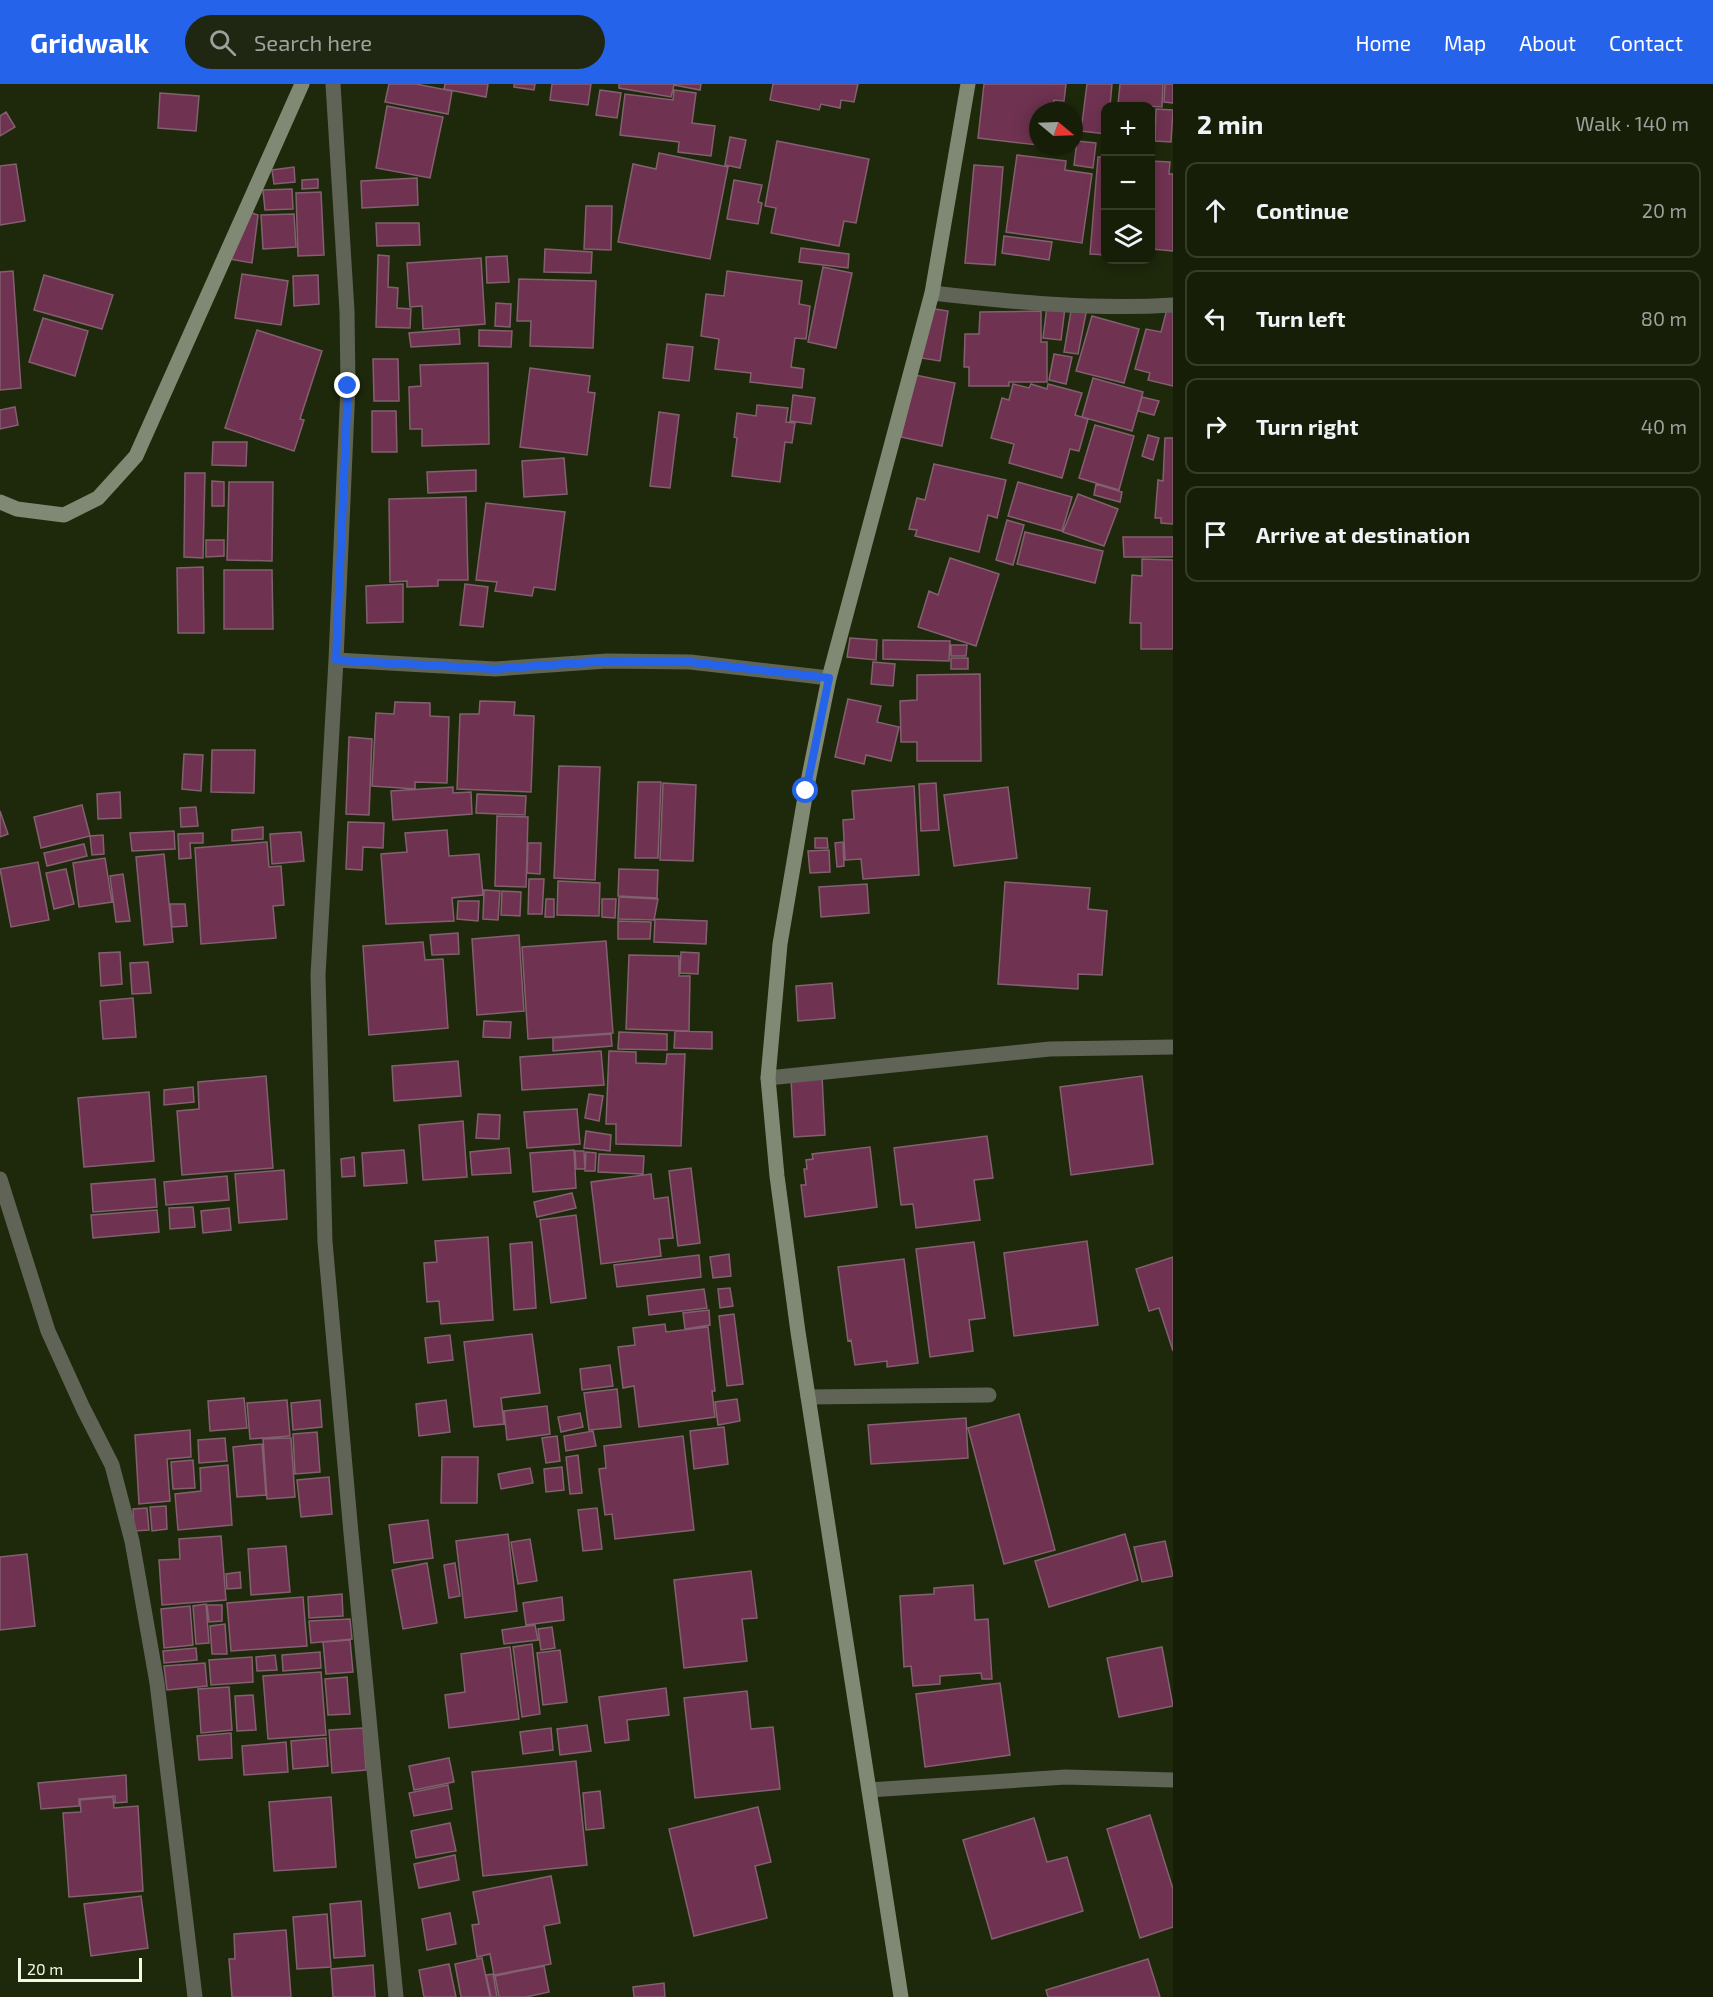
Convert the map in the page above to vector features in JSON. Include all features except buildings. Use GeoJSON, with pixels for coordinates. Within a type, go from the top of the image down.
{"type":"FeatureCollection","features":[{"type":"Feature","properties":{"kind":"main road"},"geometry":{"type":"LineString","coordinates":[[0,502],[17,509],[64,515],[98,498],[135,456],[302,84]]}},
{"type":"Feature","properties":{"kind":"main road"},"geometry":{"type":"LineString","coordinates":[[901,1997],[808,1397],[777,1176],[768,1078],[780,944],[806,791],[829,678],[932,293],[968,84]]}},
{"type":"Feature","properties":{"kind":"street"},"geometry":{"type":"LineString","coordinates":[[333,84],[347,311],[348,386],[336,660],[318,975],[325,1242],[396,1997]]}},
{"type":"Feature","properties":{"kind":"street"},"geometry":{"type":"LineString","coordinates":[[932,293],[1031,304],[1145,307],[1173,305]]}},
{"type":"Feature","properties":{"kind":"street"},"geometry":{"type":"LineString","coordinates":[[336,660],[495,669],[607,661],[690,662],[829,678]]}},
{"type":"Feature","properties":{"kind":"street"},"geometry":{"type":"LineString","coordinates":[[768,1078],[1050,1049],[1173,1047]]}},
{"type":"Feature","properties":{"kind":"street"},"geometry":{"type":"LineString","coordinates":[[0,1179],[48,1331],[112,1465],[132,1541],[157,1683],[195,1997]]}},
{"type":"Feature","properties":{"kind":"street"},"geometry":{"type":"LineString","coordinates":[[808,1397],[989,1395]]}},
{"type":"Feature","properties":{"kind":"street"},"geometry":{"type":"LineString","coordinates":[[869,1790],[1066,1777],[1173,1780]]}},
{"type":"Feature","properties":{"kind":"route"},"geometry":{"type":"LineString","coordinates":[[348,386],[336,660],[495,669],[607,661],[690,662],[829,678],[806,791]]}}]}
